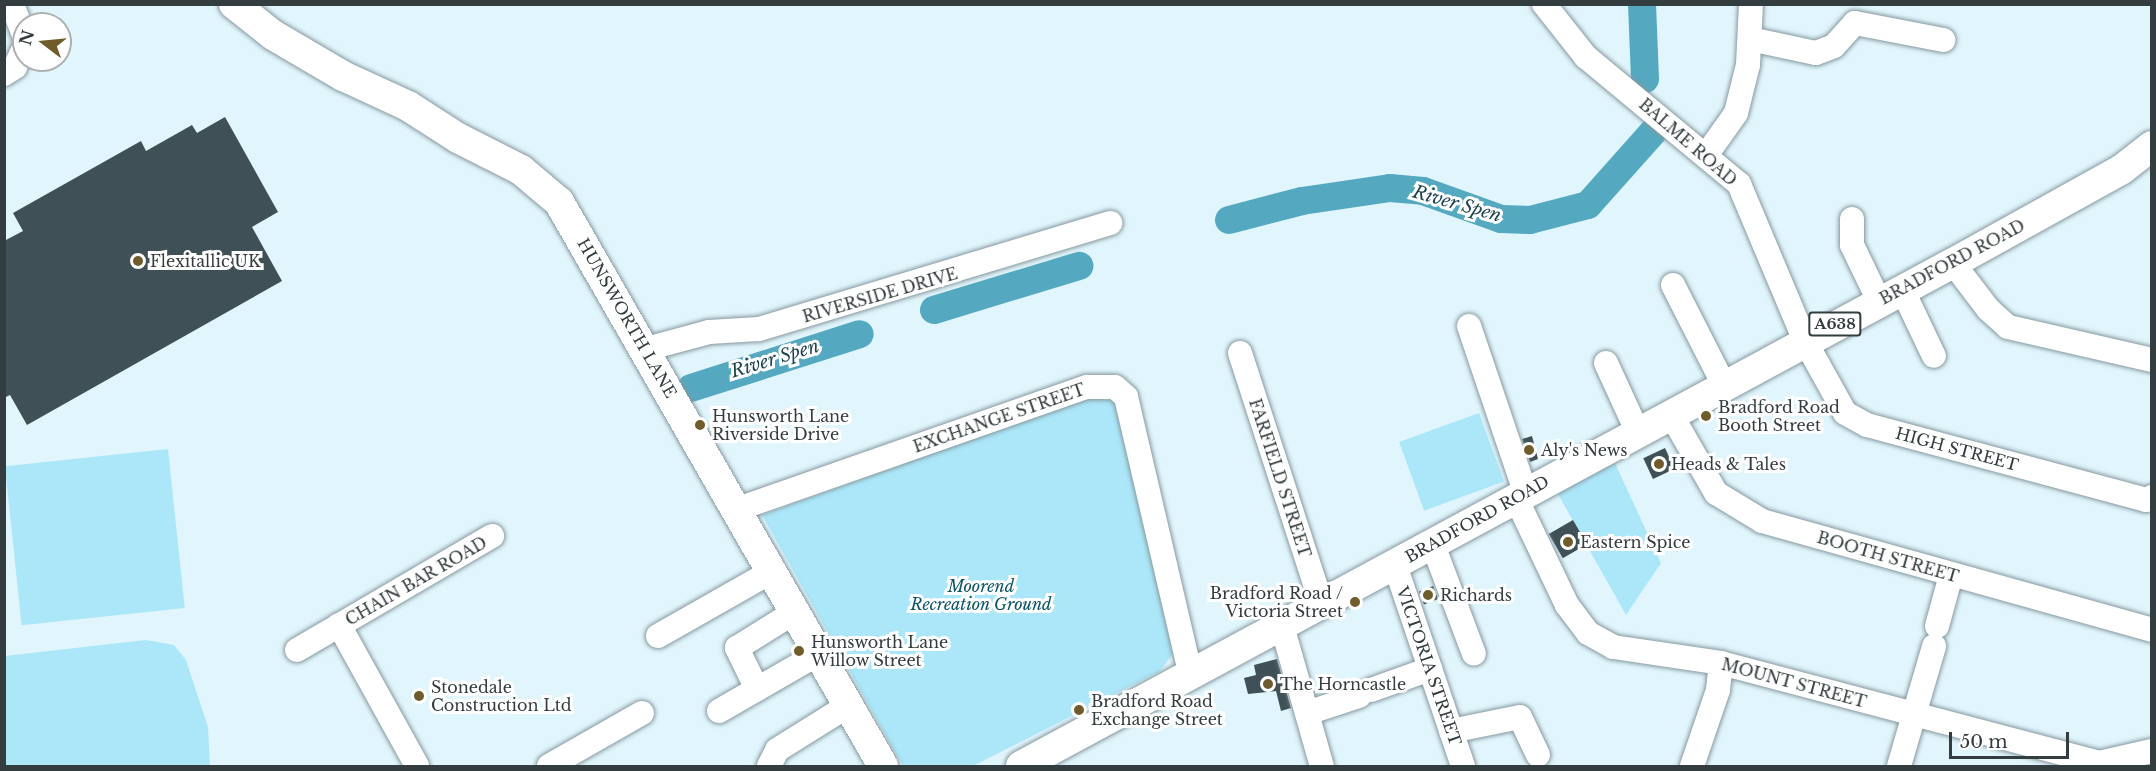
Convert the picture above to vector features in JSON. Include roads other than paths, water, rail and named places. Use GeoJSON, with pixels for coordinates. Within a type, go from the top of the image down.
{"type":"FeatureCollection","features":[{"type":"Feature","properties":{"kind":"main road","name":"HUNSWORTH LANE"},"geometry":{"type":"LineString","coordinates":[[234,4],[273,35],[344,76],[408,106],[521,170],[559,201],[646,349],[769,573],[883,766]]}},
{"type":"Feature","properties":{"kind":"main road","name":"BRADFORD ROAD"},"geometry":{"type":"LineString","coordinates":[[1021,766],[1191,676],[1321,603],[1433,545],[1520,494],[1672,416],[1804,341],[1953,263],[2121,170],[2151,146]]}},
{"type":"Feature","properties":{"kind":"street","name":"BALME ROAD"},"geometry":{"type":"LineString","coordinates":[[1544,4],[1586,57],[1707,154],[1739,184],[1804,341]]}},
{"type":"Feature","properties":{"kind":"street"},"geometry":{"type":"LineString","coordinates":[[1707,154],[1736,113],[1750,39],[1751,4]]}},
{"type":"Feature","properties":{"kind":"street"},"geometry":{"type":"LineString","coordinates":[[1750,39],[1816,53],[1834,46],[1855,23],[1943,40]]}},
{"type":"Feature","properties":{"kind":"street"},"geometry":{"type":"LineString","coordinates":[[1852,219],[1852,245],[1934,356]]}},
{"type":"Feature","properties":{"kind":"street","name":"RIVERSIDE DRIVE"},"geometry":{"type":"LineString","coordinates":[[646,349],[709,332],[759,329],[1110,224]]}},
{"type":"Feature","properties":{"kind":"street"},"geometry":{"type":"LineString","coordinates":[[1953,263],[1988,309],[2008,327],[2151,360]]}},
{"type":"Feature","properties":{"kind":"street"},"geometry":{"type":"LineString","coordinates":[[1673,285],[1725,387]]}},
{"type":"Feature","properties":{"kind":"street","name":"MOUNT STREET"},"geometry":{"type":"LineString","coordinates":[[1469,326],[1520,494],[1567,605],[1588,633],[1612,647],[1721,663],[2099,763],[2151,752]]}},
{"type":"Feature","properties":{"kind":"street","name":"HIGH STREET"},"geometry":{"type":"LineString","coordinates":[[1804,341],[1845,413],[1868,425],[2146,500],[2151,497]]}},
{"type":"Feature","properties":{"kind":"street","name":"FARFIELD STREET"},"geometry":{"type":"LineString","coordinates":[[1239,352],[1321,603]]}},
{"type":"Feature","properties":{"kind":"street"},"geometry":{"type":"LineString","coordinates":[[1606,363],[1638,433]]}},
{"type":"Feature","properties":{"kind":"street","name":"EXCHANGE STREET"},"geometry":{"type":"LineString","coordinates":[[735,510],[1087,387],[1115,387],[1126,397],[1191,676]]}},
{"type":"Feature","properties":{"kind":"street","name":"BOOTH STREET"},"geometry":{"type":"LineString","coordinates":[[1672,416],[1704,478],[1732,506],[1762,521],[2151,630]]}},
{"type":"Feature","properties":{"kind":"street","name":"CHAIN BAR ROAD"},"geometry":{"type":"LineString","coordinates":[[297,650],[492,536]]}},
{"type":"Feature","properties":{"kind":"street"},"geometry":{"type":"LineString","coordinates":[[1433,545],[1474,654]]}},
{"type":"Feature","properties":{"kind":"street","name":"VICTORIA STREET"},"geometry":{"type":"LineString","coordinates":[[1395,565],[1463,766]]}},
{"type":"Feature","properties":{"kind":"street"},"geometry":{"type":"LineString","coordinates":[[658,636],[769,573]]}},
{"type":"Feature","properties":{"kind":"street"},"geometry":{"type":"LineString","coordinates":[[1899,766],[1951,575]]}},
{"type":"Feature","properties":{"kind":"street"},"geometry":{"type":"LineString","coordinates":[[757,689],[737,648],[793,613]]}},
{"type":"Feature","properties":{"kind":"street","name":"CHAIN BAR ROAD"},"geometry":{"type":"LineString","coordinates":[[339,625],[417,766]]}},
{"type":"Feature","properties":{"kind":"street"},"geometry":{"type":"LineString","coordinates":[[1282,626],[1322,766]]}},
{"type":"Feature","properties":{"kind":"street"},"geometry":{"type":"LineString","coordinates":[[719,711],[818,654]]}},
{"type":"Feature","properties":{"kind":"street"},"geometry":{"type":"LineString","coordinates":[[1692,766],[1718,690],[1721,663]]}},
{"type":"Feature","properties":{"kind":"street"},"geometry":{"type":"LineString","coordinates":[[1307,713],[1430,669]]}},
{"type":"Feature","properties":{"kind":"street"},"geometry":{"type":"LineString","coordinates":[[769,766],[777,750],[849,705]]}},
{"type":"Feature","properties":{"kind":"street"},"geometry":{"type":"LineString","coordinates":[[549,766],[642,713]]}},
{"type":"Feature","properties":{"kind":"street"},"geometry":{"type":"LineString","coordinates":[[1451,731],[1520,717],[1538,755]]}},
{"type":"Feature","properties":{"kind":"waterway","name":"River Spen"},"geometry":{"type":"LineString","coordinates":[[1642,4],[1645,79]]}},
{"type":"Feature","properties":{"kind":"waterway","name":"River Spen"},"geometry":{"type":"LineString","coordinates":[[1229,220],[1302,201],[1390,188],[1423,191],[1501,219],[1530,220],[1588,205],[1653,132]]}},
{"type":"Feature","properties":{"kind":"waterway","name":"River Spen"},"geometry":{"type":"LineString","coordinates":[[934,310],[1079,266]]}},
{"type":"Feature","properties":{"kind":"waterway","name":"River Spen"},"geometry":{"type":"LineString","coordinates":[[691,388],[860,334]]}},
{"type":"Feature","properties":{"kind":"place","name":"Flexitallic UK"},"geometry":{"type":"Point","coordinates":[138,261]}},
{"type":"Feature","properties":{"kind":"place","name":"Bradford Road Booth Street"},"geometry":{"type":"Point","coordinates":[1706,416]}},
{"type":"Feature","properties":{"kind":"place","name":"Hunsworth Lane Riverside Drive"},"geometry":{"type":"Point","coordinates":[700,425]}},
{"type":"Feature","properties":{"kind":"place","name":"Aly's News"},"geometry":{"type":"Point","coordinates":[1529,450]}},
{"type":"Feature","properties":{"kind":"place","name":"Heads & Tales"},"geometry":{"type":"Point","coordinates":[1659,464]}},
{"type":"Feature","properties":{"kind":"place","name":"Eastern Spice"},"geometry":{"type":"Point","coordinates":[1568,542]}},
{"type":"Feature","properties":{"kind":"place","name":"Richards"},"geometry":{"type":"Point","coordinates":[1428,595]}},
{"type":"Feature","properties":{"kind":"place","name":"Bradford Road / Victoria Street"},"geometry":{"type":"Point","coordinates":[1355,602]}},
{"type":"Feature","properties":{"kind":"place","name":"Hunsworth Lane Willow Street"},"geometry":{"type":"Point","coordinates":[799,651]}},
{"type":"Feature","properties":{"kind":"place","name":"The Horncastle"},"geometry":{"type":"Point","coordinates":[1268,684]}},
{"type":"Feature","properties":{"kind":"place","name":"Stonedale Construction Ltd"},"geometry":{"type":"Point","coordinates":[419,696]}},
{"type":"Feature","properties":{"kind":"place","name":"Bradford Road Exchange Street"},"geometry":{"type":"Point","coordinates":[1079,710]}},
{"type":"Feature","properties":{"kind":"park label","name":"Moorend Recreation Ground"},"geometry":{"type":"Point","coordinates":[981,595]}}]}
